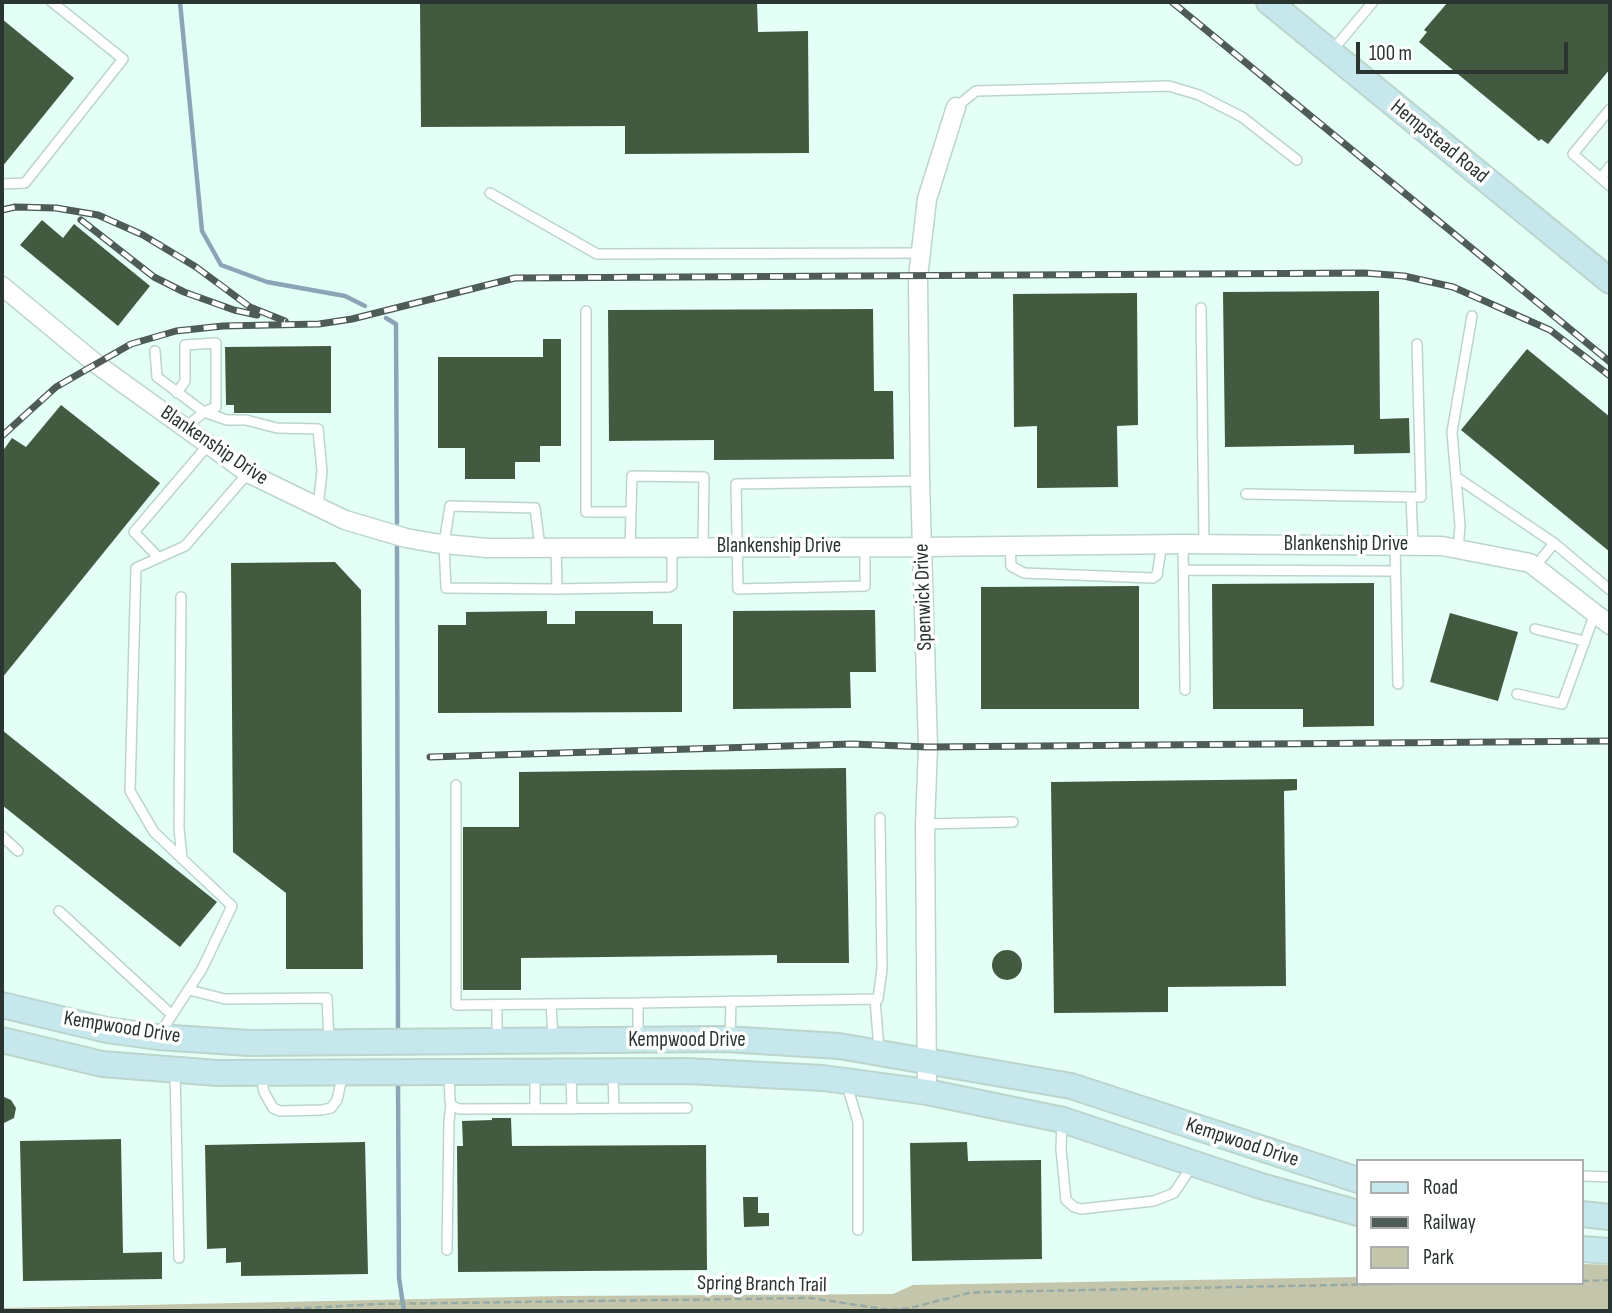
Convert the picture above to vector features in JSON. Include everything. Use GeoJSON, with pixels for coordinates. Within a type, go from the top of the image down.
{"type":"FeatureCollection","features":[{"type":"Feature","properties":{"kind":"main road","name":"Hempstead Road"},"geometry":{"type":"LineString","coordinates":[[1269,2],[1610,281]]}},
{"type":"Feature","properties":{"kind":"main road","name":"Kempwood Drive"},"geometry":{"type":"LineString","coordinates":[[2,1005],[107,1030],[158,1037],[250,1043],[730,1040],[839,1046],[1071,1087],[1356,1179]]}},
{"type":"Feature","properties":{"kind":"main road","name":"Kempwood Drive"},"geometry":{"type":"LineString","coordinates":[[2,1040],[102,1064],[217,1073],[687,1071],[845,1081],[927,1092],[1063,1120],[1193,1165],[1356,1212]]}},
{"type":"Feature","properties":{"kind":"main road"},"geometry":{"type":"LineString","coordinates":[[638,1040],[639,1071]]}},
{"type":"Feature","properties":{"kind":"main road"},"geometry":{"type":"LineString","coordinates":[[329,1042],[337,1072]]}},
{"type":"Feature","properties":{"kind":"main road"},"geometry":{"type":"LineString","coordinates":[[1584,1214],[1610,1217]]}},
{"type":"Feature","properties":{"kind":"main road"},"geometry":{"type":"LineString","coordinates":[[1584,1249],[1610,1251]]}},
{"type":"Feature","properties":{"kind":"street","name":"Spenwick Drive"},"geometry":{"type":"LineString","coordinates":[[927,1092],[925,824],[928,747],[920,481],[918,277],[927,200],[956,107]]}},
{"type":"Feature","properties":{"kind":"street","name":"Blankenship Drive"},"geometry":{"type":"LineString","coordinates":[[2,286],[95,363],[248,473],[345,520],[406,538],[487,548],[922,548],[1162,544],[1442,546],[1530,563],[1610,625]]}},
{"type":"Feature","properties":{"kind":"lane"},"geometry":{"type":"LineString","coordinates":[[2,184],[25,183],[122,59],[52,2]]}},
{"type":"Feature","properties":{"kind":"lane"},"geometry":{"type":"LineString","coordinates":[[1330,53],[1373,2]]}},
{"type":"Feature","properties":{"kind":"lane"},"geometry":{"type":"LineString","coordinates":[[956,107],[976,91],[1169,86],[1199,94],[1242,117],[1297,160]]}},
{"type":"Feature","properties":{"kind":"lane"},"geometry":{"type":"LineString","coordinates":[[1610,109],[1573,154],[1610,186]]}},
{"type":"Feature","properties":{"kind":"lane"},"geometry":{"type":"LineString","coordinates":[[1601,178],[1610,166]]}},
{"type":"Feature","properties":{"kind":"lane"},"geometry":{"type":"LineString","coordinates":[[490,193],[597,254],[921,253]]}},
{"type":"Feature","properties":{"kind":"lane"},"geometry":{"type":"LineString","coordinates":[[1200,308],[1204,544]]}},
{"type":"Feature","properties":{"kind":"lane"},"geometry":{"type":"LineString","coordinates":[[586,311],[586,512],[632,512]]}},
{"type":"Feature","properties":{"kind":"lane"},"geometry":{"type":"LineString","coordinates":[[1458,549],[1460,526],[1452,432],[1472,316]]}},
{"type":"Feature","properties":{"kind":"lane"},"geometry":{"type":"LineString","coordinates":[[177,393],[185,382],[185,345],[216,343],[216,407],[204,412],[186,427]]}},
{"type":"Feature","properties":{"kind":"lane"},"geometry":{"type":"LineString","coordinates":[[1247,494],[1421,497],[1417,344]]}},
{"type":"Feature","properties":{"kind":"lane"},"geometry":{"type":"LineString","coordinates":[[155,351],[157,377],[204,412],[277,428],[318,429],[322,471],[318,508]]}},
{"type":"Feature","properties":{"kind":"lane"},"geometry":{"type":"LineString","coordinates":[[159,558],[134,532],[209,444]]}},
{"type":"Feature","properties":{"kind":"lane"},"geometry":{"type":"LineString","coordinates":[[158,1037],[202,969],[232,906],[154,832],[130,791],[136,568],[185,546],[248,473]]}},
{"type":"Feature","properties":{"kind":"lane"},"geometry":{"type":"LineString","coordinates":[[631,548],[632,476],[704,477],[703,548]]}},
{"type":"Feature","properties":{"kind":"lane"},"geometry":{"type":"LineString","coordinates":[[1456,477],[1554,544],[1610,590]]}},
{"type":"Feature","properties":{"kind":"lane"},"geometry":{"type":"LineString","coordinates":[[865,547],[865,586],[738,589],[736,484],[920,481]]}},
{"type":"Feature","properties":{"kind":"lane"},"geometry":{"type":"LineString","coordinates":[[1411,497],[1413,545]]}},
{"type":"Feature","properties":{"kind":"lane"},"geometry":{"type":"LineString","coordinates":[[557,589],[548,547],[535,508],[450,506],[444,544],[447,589],[557,589],[669,587],[672,585],[672,548]]}},
{"type":"Feature","properties":{"kind":"lane"},"geometry":{"type":"LineString","coordinates":[[1010,546],[1011,566],[1024,573],[1153,578],[1157,575],[1162,544]]}},
{"type":"Feature","properties":{"kind":"lane"},"geometry":{"type":"LineString","coordinates":[[1183,544],[1185,691]]}},
{"type":"Feature","properties":{"kind":"lane"},"geometry":{"type":"LineString","coordinates":[[1535,567],[1554,544]]}},
{"type":"Feature","properties":{"kind":"lane"},"geometry":{"type":"LineString","coordinates":[[1395,545],[1398,684]]}},
{"type":"Feature","properties":{"kind":"lane"},"geometry":{"type":"LineString","coordinates":[[1184,570],[1395,571]]}},
{"type":"Feature","properties":{"kind":"lane"},"geometry":{"type":"LineString","coordinates":[[181,597],[179,828],[182,859]]}},
{"type":"Feature","properties":{"kind":"lane"},"geometry":{"type":"LineString","coordinates":[[1517,694],[1562,704],[1595,613]]}},
{"type":"Feature","properties":{"kind":"lane"},"geometry":{"type":"LineString","coordinates":[[1535,629],[1584,641]]}},
{"type":"Feature","properties":{"kind":"lane"},"geometry":{"type":"LineString","coordinates":[[456,785],[456,1005],[878,999],[882,969],[880,818]]}},
{"type":"Feature","properties":{"kind":"lane"},"geometry":{"type":"LineString","coordinates":[[925,824],[1013,822]]}},
{"type":"Feature","properties":{"kind":"lane"},"geometry":{"type":"LineString","coordinates":[[2,836],[18,851]]}},
{"type":"Feature","properties":{"kind":"lane"},"geometry":{"type":"LineString","coordinates":[[59,911],[172,1016]]}},
{"type":"Feature","properties":{"kind":"lane"},"geometry":{"type":"LineString","coordinates":[[189,990],[225,999],[327,998],[329,1042]]}},
{"type":"Feature","properties":{"kind":"lane"},"geometry":{"type":"LineString","coordinates":[[875,999],[879,1052]]}},
{"type":"Feature","properties":{"kind":"lane"},"geometry":{"type":"LineString","coordinates":[[730,1001],[730,1040]]}},
{"type":"Feature","properties":{"kind":"lane"},"geometry":{"type":"LineString","coordinates":[[638,1003],[638,1040]]}},
{"type":"Feature","properties":{"kind":"lane"},"geometry":{"type":"LineString","coordinates":[[551,1004],[553,1041]]}},
{"type":"Feature","properties":{"kind":"lane"},"geometry":{"type":"LineString","coordinates":[[496,1005],[496,1041]]}},
{"type":"Feature","properties":{"kind":"lane"},"geometry":{"type":"LineString","coordinates":[[175,1070],[179,1258]]}},
{"type":"Feature","properties":{"kind":"lane"},"geometry":{"type":"LineString","coordinates":[[571,1071],[572,1109]]}},
{"type":"Feature","properties":{"kind":"lane"},"geometry":{"type":"LineString","coordinates":[[613,1071],[614,1108]]}},
{"type":"Feature","properties":{"kind":"lane"},"geometry":{"type":"LineString","coordinates":[[261,1073],[269,1102],[280,1111],[323,1111],[331,1108],[337,1100],[337,1072]]}},
{"type":"Feature","properties":{"kind":"lane"},"geometry":{"type":"LineString","coordinates":[[447,1250],[449,1121],[452,1105],[449,1072]]}},
{"type":"Feature","properties":{"kind":"lane"},"geometry":{"type":"LineString","coordinates":[[535,1072],[535,1109]]}},
{"type":"Feature","properties":{"kind":"lane"},"geometry":{"type":"LineString","coordinates":[[845,1081],[859,1122],[858,1230]]}},
{"type":"Feature","properties":{"kind":"lane"},"geometry":{"type":"LineString","coordinates":[[452,1105],[459,1109],[687,1108]]}},
{"type":"Feature","properties":{"kind":"lane"},"geometry":{"type":"LineString","coordinates":[[1063,1120],[1061,1149],[1066,1200],[1074,1207],[1081,1209],[1154,1201],[1174,1194],[1193,1165]]}},
{"type":"Feature","properties":{"kind":"lane"},"geometry":{"type":"LineString","coordinates":[[1584,1176],[1610,1177]]}},
{"type":"Feature","properties":{"kind":"path"},"geometry":{"type":"LineString","coordinates":[[1584,1281],[1610,1280]]}},
{"type":"Feature","properties":{"kind":"path","name":"Spring Branch Trail"},"geometry":{"type":"LineString","coordinates":[[252,1311],[378,1304],[811,1298],[891,1310],[970,1293],[987,1292],[1356,1285]]}},
{"type":"Feature","properties":{"kind":"green space"},"geometry":{"type":"Polygon","coordinates":[[[1584,1264],[1610,1265],[1610,1311],[2,1311],[2,1308],[561,1296],[893,1294],[913,1285],[1356,1277],[1356,1285],[1584,1285],[1584,1264]]]}},
{"type":"Feature","properties":{"kind":"building"},"geometry":{"type":"Polygon","coordinates":[[[420,2],[757,2],[758,32],[808,31],[809,153],[625,154],[625,126],[421,127],[420,2]]]}},
{"type":"Feature","properties":{"kind":"building"},"geometry":{"type":"Polygon","coordinates":[[[1448,2],[1610,2],[1610,69],[1548,144],[1541,139],[1539,141],[1419,42],[1427,32],[1424,30],[1448,2]]]}},
{"type":"Feature","properties":{"kind":"building"},"geometry":{"type":"Polygon","coordinates":[[[2,19],[74,78],[2,167],[2,19]]]}},
{"type":"Feature","properties":{"kind":"building"},"geometry":{"type":"Polygon","coordinates":[[[42,220],[63,238],[74,224],[150,286],[118,326],[20,245],[42,220]]]}},
{"type":"Feature","properties":{"kind":"building"},"geometry":{"type":"Polygon","coordinates":[[[1379,291],[1380,419],[1409,418],[1410,453],[1354,454],[1354,445],[1225,447],[1223,292],[1379,291]]]}},
{"type":"Feature","properties":{"kind":"building"},"geometry":{"type":"Polygon","coordinates":[[[1137,293],[1138,425],[1117,426],[1118,487],[1037,488],[1037,426],[1014,427],[1013,294],[1137,293]]]}},
{"type":"Feature","properties":{"kind":"building"},"geometry":{"type":"Polygon","coordinates":[[[873,309],[874,391],[893,391],[894,459],[714,460],[714,440],[609,441],[608,310],[873,309]]]}},
{"type":"Feature","properties":{"kind":"building"},"geometry":{"type":"Polygon","coordinates":[[[543,339],[561,339],[561,446],[540,446],[540,462],[515,462],[515,479],[465,479],[465,448],[438,448],[438,357],[543,357],[543,339]]]}},
{"type":"Feature","properties":{"kind":"building"},"geometry":{"type":"Polygon","coordinates":[[[331,346],[331,413],[234,413],[234,405],[226,405],[225,347],[331,346]]]}},
{"type":"Feature","properties":{"kind":"building"},"geometry":{"type":"Polygon","coordinates":[[[1527,349],[1610,417],[1610,552],[1461,430],[1527,349]]]}},
{"type":"Feature","properties":{"kind":"building"},"geometry":{"type":"Polygon","coordinates":[[[61,405],[160,483],[2,678],[2,452],[12,438],[26,447],[61,405]]]}},
{"type":"Feature","properties":{"kind":"building"},"geometry":{"type":"Polygon","coordinates":[[[335,562],[361,590],[363,969],[286,969],[286,893],[233,852],[231,563],[335,562]]]}},
{"type":"Feature","properties":{"kind":"building"},"geometry":{"type":"Polygon","coordinates":[[[1374,583],[1374,726],[1303,727],[1303,709],[1213,709],[1212,584],[1374,583]]]}},
{"type":"Feature","properties":{"kind":"building"},"geometry":{"type":"Polygon","coordinates":[[[1139,586],[1139,709],[981,709],[981,587],[1139,586]]]}},
{"type":"Feature","properties":{"kind":"building"},"geometry":{"type":"Polygon","coordinates":[[[875,610],[876,672],[850,672],[851,708],[733,709],[733,611],[875,610]]]}},
{"type":"Feature","properties":{"kind":"building"},"geometry":{"type":"Polygon","coordinates":[[[547,611],[547,624],[575,624],[575,611],[653,611],[653,624],[682,624],[682,712],[438,713],[438,625],[466,625],[466,612],[547,611]]]}},
{"type":"Feature","properties":{"kind":"building"},"geometry":{"type":"Polygon","coordinates":[[[1450,613],[1518,632],[1498,701],[1430,682],[1450,613]]]}},
{"type":"Feature","properties":{"kind":"building"},"geometry":{"type":"Polygon","coordinates":[[[2,730],[217,902],[180,947],[2,805],[2,730]]]}},
{"type":"Feature","properties":{"kind":"building"},"geometry":{"type":"Polygon","coordinates":[[[846,768],[849,963],[777,963],[777,955],[521,958],[521,990],[463,990],[463,827],[519,827],[519,772],[846,768]]]}},
{"type":"Feature","properties":{"kind":"building"},"geometry":{"type":"Polygon","coordinates":[[[1297,779],[1297,790],[1284,791],[1286,986],[1168,987],[1168,1012],[1054,1013],[1051,782],[1297,779]]]}},
{"type":"Feature","properties":{"kind":"building"},"geometry":{"type":"Polygon","coordinates":[[[1007,950],[1013,951],[1021,959],[1021,971],[1013,979],[1007,980],[1001,979],[993,971],[992,965],[993,959],[1001,951],[1007,950]]]}},
{"type":"Feature","properties":{"kind":"building"},"geometry":{"type":"Polygon","coordinates":[[[2,1096],[11,1100],[16,1108],[14,1118],[2,1124],[2,1096]]]}},
{"type":"Feature","properties":{"kind":"building"},"geometry":{"type":"Polygon","coordinates":[[[511,1118],[512,1146],[706,1145],[707,1270],[458,1272],[457,1146],[463,1146],[462,1121],[511,1118]]]}},
{"type":"Feature","properties":{"kind":"building"},"geometry":{"type":"Polygon","coordinates":[[[121,1139],[123,1253],[162,1252],[162,1279],[23,1281],[20,1141],[121,1139]]]}},
{"type":"Feature","properties":{"kind":"building"},"geometry":{"type":"Polygon","coordinates":[[[365,1142],[368,1274],[241,1276],[241,1262],[226,1263],[226,1248],[207,1249],[205,1145],[365,1142]]]}},
{"type":"Feature","properties":{"kind":"building"},"geometry":{"type":"Polygon","coordinates":[[[967,1142],[968,1161],[1041,1160],[1042,1259],[912,1261],[910,1143],[967,1142]]]}},
{"type":"Feature","properties":{"kind":"building"},"geometry":{"type":"Polygon","coordinates":[[[743,1197],[758,1197],[758,1213],[769,1213],[769,1226],[744,1227],[743,1197]]]}},
{"type":"Feature","properties":{"kind":"waterway"},"geometry":{"type":"LineString","coordinates":[[180,2],[202,231],[221,265],[267,282],[345,296],[365,306]]}},
{"type":"Feature","properties":{"kind":"waterway"},"geometry":{"type":"LineString","coordinates":[[386,318],[396,324],[397,523]]}},
{"type":"Feature","properties":{"kind":"waterway"},"geometry":{"type":"LineString","coordinates":[[397,547],[398,1034]]}},
{"type":"Feature","properties":{"kind":"waterway"},"geometry":{"type":"LineString","coordinates":[[398,1081],[399,1278],[404,1311]]}},
{"type":"Feature","properties":{"kind":"railway"},"geometry":{"type":"LineString","coordinates":[[1172,2],[1610,362]]}},
{"type":"Feature","properties":{"kind":"railway"},"geometry":{"type":"LineString","coordinates":[[2,210],[15,207],[56,208],[98,215],[143,235],[196,267],[250,307],[285,321]]}},
{"type":"Feature","properties":{"kind":"railway"},"geometry":{"type":"LineString","coordinates":[[81,220],[154,277],[184,292],[234,310],[257,315]]}},
{"type":"Feature","properties":{"kind":"railway"},"geometry":{"type":"LineString","coordinates":[[2,436],[56,387],[131,344],[176,331],[223,326],[319,324],[352,319],[515,278],[1365,273],[1404,276],[1453,287],[1550,330],[1610,376]]}},
{"type":"Feature","properties":{"kind":"railway"},"geometry":{"type":"LineString","coordinates":[[430,757],[852,744],[928,747],[1610,741]]}}]}
